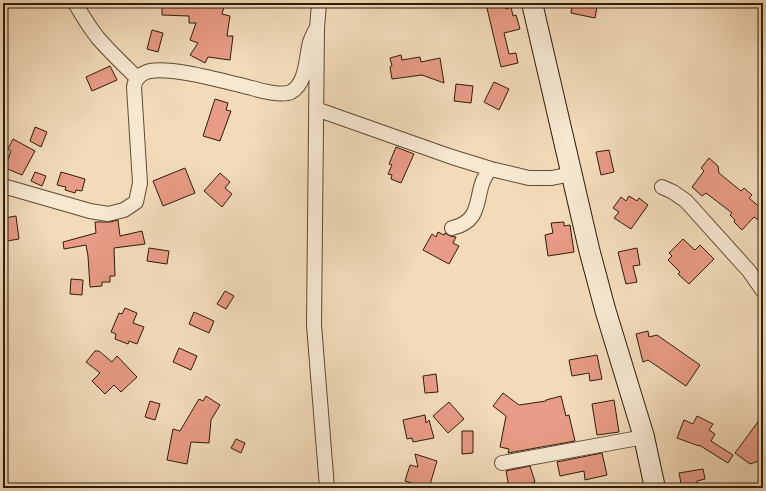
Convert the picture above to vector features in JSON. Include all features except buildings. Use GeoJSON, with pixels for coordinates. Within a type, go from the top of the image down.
{"type":"FeatureCollection","features":[{"type":"Feature","properties":{"kind":"street"},"geometry":{"type":"LineString","coordinates":[[76,3],[88,25],[97,37],[137,78]]}},
{"type":"Feature","properties":{"kind":"street"},"geometry":{"type":"LineString","coordinates":[[319,3],[317,28],[314,325],[327,488]]}},
{"type":"Feature","properties":{"kind":"street"},"geometry":{"type":"LineString","coordinates":[[532,3],[589,249],[605,309],[644,437],[655,488]]}},
{"type":"Feature","properties":{"kind":"street"},"geometry":{"type":"LineString","coordinates":[[3,186],[90,211],[108,214],[124,210],[136,202],[140,183],[134,87],[135,80],[137,78],[150,71],[171,71],[266,92],[286,94],[292,91],[300,81],[304,71],[311,40],[317,28]]}},
{"type":"Feature","properties":{"kind":"street"},"geometry":{"type":"LineString","coordinates":[[316,110],[452,157],[492,169],[529,178],[552,178],[571,174]]}},
{"type":"Feature","properties":{"kind":"street"},"geometry":{"type":"LineString","coordinates":[[452,228],[467,222],[472,216],[486,174],[492,169]]}},
{"type":"Feature","properties":{"kind":"street"},"geometry":{"type":"LineString","coordinates":[[662,187],[673,192],[686,201],[749,271],[763,291]]}},
{"type":"Feature","properties":{"kind":"street"},"geometry":{"type":"LineString","coordinates":[[502,463],[644,437]]}}]}
